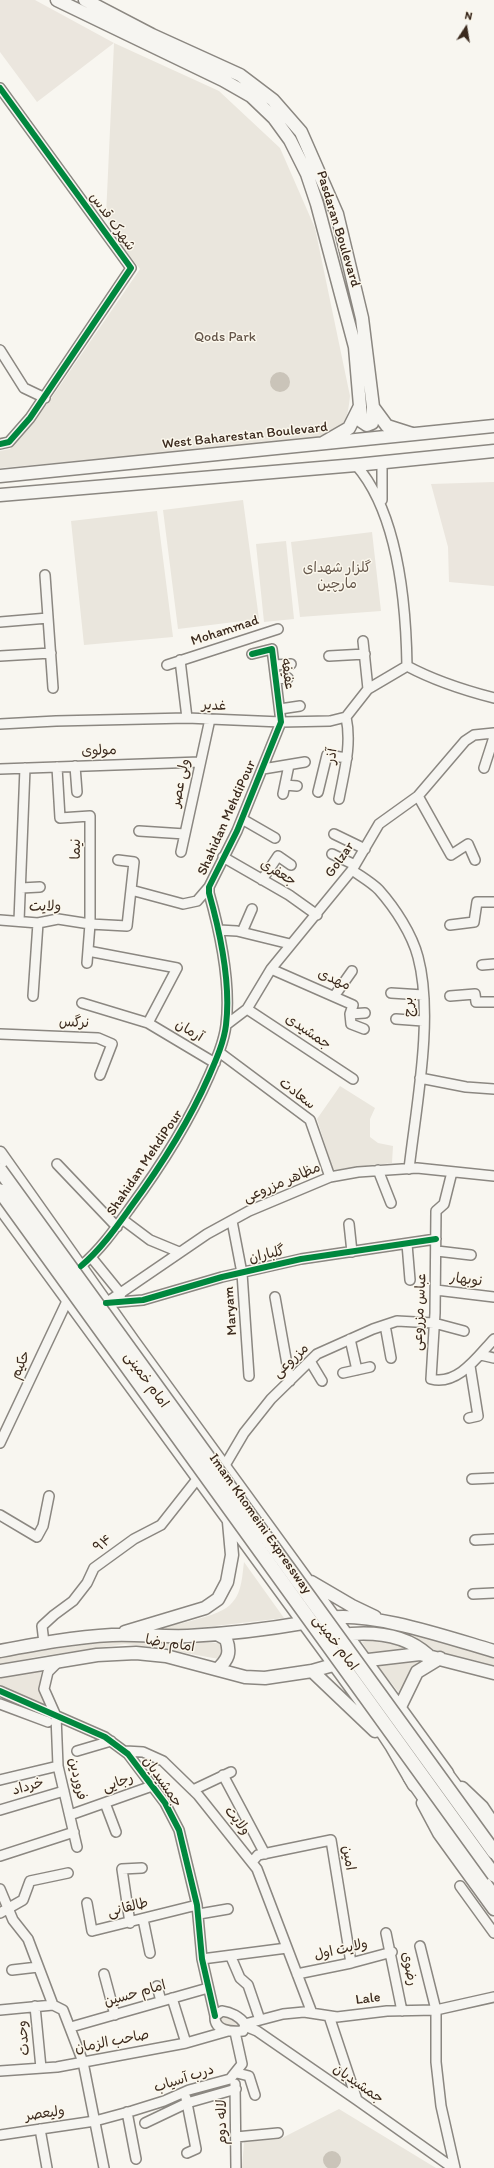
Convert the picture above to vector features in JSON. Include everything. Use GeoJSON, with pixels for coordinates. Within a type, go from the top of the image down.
{"type":"FeatureCollection","features":[{"type":"Feature","properties":{"kind":"highway","name":"Imam Khomeini Expressway"},"geometry":{"type":"LineString","coordinates":[[0,1170],[494,1852]]}},
{"type":"Feature","properties":{"kind":"highway","name":"Imam Khomeini Expressway"},"geometry":{"type":"LineString","coordinates":[[0,1191],[494,1875]]}},
{"type":"Feature","properties":{"kind":"highway"},"geometry":{"type":"LineString","coordinates":[[441,1767],[494,1838]]}},
{"type":"Feature","properties":{"kind":"highway"},"geometry":{"type":"LineString","coordinates":[[410,1777],[494,1897]]}},
{"type":"Feature","properties":{"kind":"main road","name":"Pasdaran Boulevard"},"geometry":{"type":"LineString","coordinates":[[57,0],[223,80],[251,96],[274,118],[290,140],[307,174],[317,204],[355,347],[361,421],[367,425],[372,423],[374,420],[373,407],[362,318],[340,226],[332,200],[301,132],[273,100],[258,87],[240,75],[152,35],[85,0]]}},
{"type":"Feature","properties":{"kind":"main road"},"geometry":{"type":"LineString","coordinates":[[317,204],[328,205],[332,200]]}},
{"type":"Feature","properties":{"kind":"main road"},"geometry":{"type":"LineString","coordinates":[[324,230],[328,222],[334,222],[340,226]]}},
{"type":"Feature","properties":{"kind":"main road"},"geometry":{"type":"LineString","coordinates":[[323,444],[349,428],[360,406]]}},
{"type":"Feature","properties":{"kind":"main road","name":"Pasdaran Boulevard"},"geometry":{"type":"LineString","coordinates":[[373,407],[387,426],[412,434]]}},
{"type":"Feature","properties":{"kind":"main road","name":"West Baharestan Boulevard"},"geometry":{"type":"LineString","coordinates":[[0,476],[494,426]]}},
{"type":"Feature","properties":{"kind":"main road"},"geometry":{"type":"LineString","coordinates":[[0,495],[382,463],[494,451]]}},
{"type":"Feature","properties":{"kind":"main road"},"geometry":{"type":"LineString","coordinates":[[132,462],[133,483]]}},
{"type":"Feature","properties":{"kind":"main road","name":"امام خمینی"},"geometry":{"type":"LineString","coordinates":[[0,1153],[333,1618],[366,1660],[441,1767],[482,1807],[494,1825]]}},
{"type":"Feature","properties":{"kind":"main road","name":"امام خمینی"},"geometry":{"type":"LineString","coordinates":[[0,1207],[229,1520],[392,1747],[410,1777],[439,1834],[494,1909]]}},
{"type":"Feature","properties":{"kind":"main road"},"geometry":{"type":"LineString","coordinates":[[112,1635],[205,1608],[218,1598],[227,1582],[232,1555],[229,1520]]}},
{"type":"Feature","properties":{"kind":"main road"},"geometry":{"type":"LineString","coordinates":[[304,1577],[352,1606],[391,1624],[494,1651]]}},
{"type":"Feature","properties":{"kind":"main road","name":"امام رضا"},"geometry":{"type":"LineString","coordinates":[[0,1651],[44,1643],[112,1635],[187,1636],[260,1630],[342,1616],[391,1624]]}},
{"type":"Feature","properties":{"kind":"main road"},"geometry":{"type":"LineString","coordinates":[[302,1623],[321,1633],[346,1634],[365,1632],[399,1638],[435,1657],[494,1673]]}},
{"type":"Feature","properties":{"kind":"main road"},"geometry":{"type":"LineString","coordinates":[[216,1634],[226,1639],[229,1648],[228,1659],[218,1669]]}},
{"type":"Feature","properties":{"kind":"main road","name":"امام رضا"},"geometry":{"type":"LineString","coordinates":[[0,1671],[97,1655],[136,1653],[166,1656],[245,1676],[265,1678],[312,1671],[333,1664],[404,1655],[420,1654],[435,1657]]}},
{"type":"Feature","properties":{"kind":"main road"},"geometry":{"type":"LineString","coordinates":[[399,1709],[417,1672],[435,1657]]}},
{"type":"Feature","properties":{"kind":"main road"},"geometry":{"type":"LineString","coordinates":[[312,1671],[392,1747]]}},
{"type":"Feature","properties":{"kind":"street","name":"شهرک قدس"},"geometry":{"type":"LineString","coordinates":[[0,88],[130,268],[45,398],[30,418],[8,442],[0,444]]}},
{"type":"Feature","properties":{"kind":"street"},"geometry":{"type":"LineString","coordinates":[[0,350],[24,388],[45,398]]}},
{"type":"Feature","properties":{"kind":"street"},"geometry":{"type":"LineString","coordinates":[[382,463],[382,508]]}},
{"type":"Feature","properties":{"kind":"street"},"geometry":{"type":"LineString","coordinates":[[356,465],[374,488],[382,508],[403,590],[407,666]]}},
{"type":"Feature","properties":{"kind":"street"},"geometry":{"type":"LineString","coordinates":[[45,575],[53,688]]}},
{"type":"Feature","properties":{"kind":"street"},"geometry":{"type":"LineString","coordinates":[[0,622],[48,618]]}},
{"type":"Feature","properties":{"kind":"street","name":"Mohammad"},"geometry":{"type":"LineString","coordinates":[[167,666],[180,660],[230,646],[278,628]]}},
{"type":"Feature","properties":{"kind":"street"},"geometry":{"type":"LineString","coordinates":[[363,641],[368,689]]}},
{"type":"Feature","properties":{"kind":"street","name":"عفیفه"},"geometry":{"type":"LineString","coordinates":[[252,654],[272,649],[281,722]]}},
{"type":"Feature","properties":{"kind":"street"},"geometry":{"type":"LineString","coordinates":[[0,656],[51,653]]}},
{"type":"Feature","properties":{"kind":"street"},"geometry":{"type":"LineString","coordinates":[[329,656],[365,654]]}},
{"type":"Feature","properties":{"kind":"street","name":"Mohammad"},"geometry":{"type":"LineString","coordinates":[[180,660],[187,718]]}},
{"type":"Feature","properties":{"kind":"street"},"geometry":{"type":"LineString","coordinates":[[274,664],[291,664]]}},
{"type":"Feature","properties":{"kind":"street"},"geometry":{"type":"LineString","coordinates":[[346,717],[368,689],[407,666]]}},
{"type":"Feature","properties":{"kind":"street"},"geometry":{"type":"LineString","coordinates":[[407,666],[427,677],[494,698]]}},
{"type":"Feature","properties":{"kind":"street"},"geometry":{"type":"LineString","coordinates":[[276,679],[288,678]]}},
{"type":"Feature","properties":{"kind":"street"},"geometry":{"type":"LineString","coordinates":[[280,709],[300,706]]}},
{"type":"Feature","properties":{"kind":"street","name":"غدیر"},"geometry":{"type":"LineString","coordinates":[[0,724],[56,720],[187,718],[281,722],[330,721],[346,717]]}},
{"type":"Feature","properties":{"kind":"street","name":"آذر"},"geometry":{"type":"LineString","coordinates":[[339,799],[347,758],[349,732],[346,717]]}},
{"type":"Feature","properties":{"kind":"street","name":"ولی عصر"},"geometry":{"type":"LineString","coordinates":[[181,852],[210,720]]}},
{"type":"Feature","properties":{"kind":"street","name":"Shahidan MehdiPour"},"geometry":{"type":"LineString","coordinates":[[81,1266],[91,1257],[119,1223],[177,1141],[198,1103],[219,1052],[226,1026],[227,1000],[219,930],[209,893],[209,887],[242,819],[281,722]]}},
{"type":"Feature","properties":{"kind":"street","name":"Golzar"},"geometry":{"type":"LineString","coordinates":[[226,1026],[248,1009],[271,969],[354,867],[379,824],[418,796],[465,741],[474,735],[494,733]]}},
{"type":"Feature","properties":{"kind":"street"},"geometry":{"type":"LineString","coordinates":[[484,768],[494,737]]}},
{"type":"Feature","properties":{"kind":"street"},"geometry":{"type":"LineString","coordinates":[[318,792],[327,755],[347,758]]}},
{"type":"Feature","properties":{"kind":"street","name":"مولوی"},"geometry":{"type":"LineString","coordinates":[[0,769],[200,762]]}},
{"type":"Feature","properties":{"kind":"street"},"geometry":{"type":"LineString","coordinates":[[263,769],[306,762]]}},
{"type":"Feature","properties":{"kind":"street"},"geometry":{"type":"LineString","coordinates":[[289,765],[284,789],[297,786]]}},
{"type":"Feature","properties":{"kind":"street"},"geometry":{"type":"LineString","coordinates":[[75,766],[77,792]]}},
{"type":"Feature","properties":{"kind":"street","name":"نیما"},"geometry":{"type":"LineString","coordinates":[[57,767],[60,818],[90,816],[90,924],[87,963]]}},
{"type":"Feature","properties":{"kind":"street"},"geometry":{"type":"LineString","coordinates":[[20,921],[25,768]]}},
{"type":"Feature","properties":{"kind":"street"},"geometry":{"type":"LineString","coordinates":[[418,796],[451,855],[468,844],[475,860]]}},
{"type":"Feature","properties":{"kind":"street"},"geometry":{"type":"LineString","coordinates":[[242,819],[275,838]]}},
{"type":"Feature","properties":{"kind":"street"},"geometry":{"type":"LineString","coordinates":[[139,831],[185,834]]}},
{"type":"Feature","properties":{"kind":"street"},"geometry":{"type":"LineString","coordinates":[[334,834],[365,849]]}},
{"type":"Feature","properties":{"kind":"street","name":"برج"},"geometry":{"type":"LineString","coordinates":[[332,854],[354,867],[378,889],[402,921],[418,957],[424,995],[423,1021],[420,1078],[409,1169]]}},
{"type":"Feature","properties":{"kind":"street"},"geometry":{"type":"LineString","coordinates":[[262,880],[278,856],[291,865]]}},
{"type":"Feature","properties":{"kind":"street","name":"جعفری"},"geometry":{"type":"LineString","coordinates":[[223,858],[317,914]]}},
{"type":"Feature","properties":{"kind":"street"},"geometry":{"type":"LineString","coordinates":[[118,860],[134,862],[131,890],[183,904],[197,901],[209,887]]}},
{"type":"Feature","properties":{"kind":"street"},"geometry":{"type":"LineString","coordinates":[[21,888],[40,887]]}},
{"type":"Feature","properties":{"kind":"street","name":"ولایت"},"geometry":{"type":"LineString","coordinates":[[0,920],[38,923],[58,919],[90,924],[128,926],[131,890]]}},
{"type":"Feature","properties":{"kind":"street"},"geometry":{"type":"LineString","coordinates":[[450,925],[474,922],[477,902],[494,902]]}},
{"type":"Feature","properties":{"kind":"street"},"geometry":{"type":"LineString","coordinates":[[242,932],[252,909]]}},
{"type":"Feature","properties":{"kind":"street"},"geometry":{"type":"LineString","coordinates":[[33,996],[38,923]]}},
{"type":"Feature","properties":{"kind":"street"},"geometry":{"type":"LineString","coordinates":[[219,930],[242,932],[290,944]]}},
{"type":"Feature","properties":{"kind":"street"},"geometry":{"type":"LineString","coordinates":[[88,951],[177,968],[148,1023]]}},
{"type":"Feature","properties":{"kind":"street"},"geometry":{"type":"LineString","coordinates":[[482,965],[494,964]]}},
{"type":"Feature","properties":{"kind":"street","name":"مهدی"},"geometry":{"type":"LineString","coordinates":[[271,969],[353,1005],[350,1014],[351,1024],[364,1029]]}},
{"type":"Feature","properties":{"kind":"street"},"geometry":{"type":"LineString","coordinates":[[335,996],[352,971]]}},
{"type":"Feature","properties":{"kind":"street"},"geometry":{"type":"LineString","coordinates":[[391,993],[424,995]]}},
{"type":"Feature","properties":{"kind":"street"},"geometry":{"type":"LineString","coordinates":[[450,996],[475,994],[476,1002],[494,1002]]}},
{"type":"Feature","properties":{"kind":"street","name":"آرمان"},"geometry":{"type":"LineString","coordinates":[[82,1003],[148,1023],[214,1063]]}},
{"type":"Feature","properties":{"kind":"street","name":"جمشیدی"},"geometry":{"type":"LineString","coordinates":[[248,1009],[352,1079]]}},
{"type":"Feature","properties":{"kind":"street"},"geometry":{"type":"LineString","coordinates":[[350,1014],[365,1013]]}},
{"type":"Feature","properties":{"kind":"street"},"geometry":{"type":"LineString","coordinates":[[396,1019],[423,1021]]}},
{"type":"Feature","properties":{"kind":"street","name":"نرگس"},"geometry":{"type":"LineString","coordinates":[[0,1034],[98,1038],[112,1044],[100,1075]]}},
{"type":"Feature","properties":{"kind":"street","name":"سعادت"},"geometry":{"type":"LineString","coordinates":[[219,1052],[310,1120],[330,1177]]}},
{"type":"Feature","properties":{"kind":"street"},"geometry":{"type":"LineString","coordinates":[[420,1078],[466,1087],[494,1090]]}},
{"type":"Feature","properties":{"kind":"street"},"geometry":{"type":"LineString","coordinates":[[57,1164],[119,1223],[150,1240],[179,1252]]}},
{"type":"Feature","properties":{"kind":"street","name":"مظاهر مزروعی"},"geometry":{"type":"LineString","coordinates":[[106,1303],[121,1294],[179,1252],[249,1211],[330,1177],[358,1172],[409,1169],[494,1176]]}},
{"type":"Feature","properties":{"kind":"street"},"geometry":{"type":"LineString","coordinates":[[378,1170],[391,1203]]}},
{"type":"Feature","properties":{"kind":"street","name":"عباس مزروعی"},"geometry":{"type":"LineString","coordinates":[[452,1172],[444,1204],[436,1211],[436,1290],[431,1379],[438,1380],[450,1377],[470,1366],[494,1339]]}},
{"type":"Feature","properties":{"kind":"street","name":"Maryam"},"geometry":{"type":"LineString","coordinates":[[232,1221],[242,1273],[249,1376]]}},
{"type":"Feature","properties":{"kind":"street"},"geometry":{"type":"LineString","coordinates":[[349,1224],[352,1252]]}},
{"type":"Feature","properties":{"kind":"street","name":"گلباران"},"geometry":{"type":"LineString","coordinates":[[106,1303],[143,1300],[222,1277],[300,1259],[436,1239]]}},
{"type":"Feature","properties":{"kind":"street"},"geometry":{"type":"LineString","coordinates":[[407,1244],[410,1280]]}},
{"type":"Feature","properties":{"kind":"street"},"geometry":{"type":"LineString","coordinates":[[437,1251],[471,1255]]}},
{"type":"Feature","properties":{"kind":"street"},"geometry":{"type":"LineString","coordinates":[[91,1257],[121,1294]]}},
{"type":"Feature","properties":{"kind":"street","name":"نوبهار"},"geometry":{"type":"LineString","coordinates":[[436,1290],[494,1297]]}},
{"type":"Feature","properties":{"kind":"street"},"geometry":{"type":"LineString","coordinates":[[275,1298],[290,1381]]}},
{"type":"Feature","properties":{"kind":"street","name":"حکیم"},"geometry":{"type":"LineString","coordinates":[[0,1443],[68,1299]]}},
{"type":"Feature","properties":{"kind":"street","name":"مزروعی"},"geometry":{"type":"LineString","coordinates":[[224,1467],[244,1432],[271,1399],[317,1354],[350,1339],[398,1321],[434,1323],[464,1331]]}},
{"type":"Feature","properties":{"kind":"street"},"geometry":{"type":"LineString","coordinates":[[385,1325],[391,1358]]}},
{"type":"Feature","properties":{"kind":"street"},"geometry":{"type":"LineString","coordinates":[[350,1339],[356,1370]]}},
{"type":"Feature","properties":{"kind":"street"},"geometry":{"type":"LineString","coordinates":[[481,1355],[494,1358]]}},
{"type":"Feature","properties":{"kind":"street"},"geometry":{"type":"LineString","coordinates":[[310,1361],[322,1381]]}},
{"type":"Feature","properties":{"kind":"street"},"geometry":{"type":"LineString","coordinates":[[343,1373],[370,1366]]}},
{"type":"Feature","properties":{"kind":"street"},"geometry":{"type":"LineString","coordinates":[[469,1418],[478,1416],[470,1366]]}},
{"type":"Feature","properties":{"kind":"street","name":"۹۴"},"geometry":{"type":"LineString","coordinates":[[44,1643],[42,1626],[73,1601],[87,1583],[94,1568],[134,1539],[161,1525],[198,1478]]}},
{"type":"Feature","properties":{"kind":"street"},"geometry":{"type":"LineString","coordinates":[[472,1479],[494,1478]]}},
{"type":"Feature","properties":{"kind":"street"},"geometry":{"type":"LineString","coordinates":[[0,1515],[36,1536],[42,1526],[49,1496]]}},
{"type":"Feature","properties":{"kind":"street"},"geometry":{"type":"LineString","coordinates":[[475,1540],[494,1539]]}},
{"type":"Feature","properties":{"kind":"street"},"geometry":{"type":"LineString","coordinates":[[473,1594],[494,1593]]}},
{"type":"Feature","properties":{"kind":"street"},"geometry":{"type":"LineString","coordinates":[[56,1716],[44,1689],[48,1672],[58,1662]]}},
{"type":"Feature","properties":{"kind":"street","name":"جمشیدیان"},"geometry":{"type":"LineString","coordinates":[[0,1691],[112,1741],[125,1751],[166,1803],[179,1830],[198,1910],[202,1959],[208,1988],[218,2014],[215,2021],[217,2025],[231,2031]]}},
{"type":"Feature","properties":{"kind":"street"},"geometry":{"type":"LineString","coordinates":[[0,1704],[48,1722]]}},
{"type":"Feature","properties":{"kind":"street","name":"فروردین"},"geometry":{"type":"LineString","coordinates":[[56,1716],[58,1766],[77,1847]]}},
{"type":"Feature","properties":{"kind":"street"},"geometry":{"type":"LineString","coordinates":[[78,1751],[112,1741]]}},
{"type":"Feature","properties":{"kind":"street","name":"ولایت"},"geometry":{"type":"LineString","coordinates":[[125,1751],[143,1752],[163,1762],[193,1790],[257,1869],[312,2013]]}},
{"type":"Feature","properties":{"kind":"street"},"geometry":{"type":"LineString","coordinates":[[0,1780],[58,1766]]}},
{"type":"Feature","properties":{"kind":"street"},"geometry":{"type":"LineString","coordinates":[[193,1790],[227,1773],[265,1854]]}},
{"type":"Feature","properties":{"kind":"street","name":"رجایی"},"geometry":{"type":"LineString","coordinates":[[70,1815],[152,1786]]}},
{"type":"Feature","properties":{"kind":"street","name":"خرداد"},"geometry":{"type":"LineString","coordinates":[[0,1810],[64,1791]]}},
{"type":"Feature","properties":{"kind":"street"},"geometry":{"type":"LineString","coordinates":[[105,1803],[116,1832]]}},
{"type":"Feature","properties":{"kind":"street"},"geometry":{"type":"LineString","coordinates":[[0,1856],[74,1832]]}},
{"type":"Feature","properties":{"kind":"street","name":"امین"},"geometry":{"type":"LineString","coordinates":[[252,1862],[258,1855],[331,1840],[351,1963]]}},
{"type":"Feature","properties":{"kind":"street"},"geometry":{"type":"LineString","coordinates":[[130,1923],[122,1870],[142,1868]]}},
{"type":"Feature","properties":{"kind":"street"},"geometry":{"type":"LineString","coordinates":[[4,1911],[23,1900],[30,1880],[68,1873]]}},
{"type":"Feature","properties":{"kind":"street"},"geometry":{"type":"LineString","coordinates":[[460,1886],[494,1933]]}},
{"type":"Feature","properties":{"kind":"street"},"geometry":{"type":"LineString","coordinates":[[0,1889],[4,1911],[28,1939],[53,2004]]}},
{"type":"Feature","properties":{"kind":"street","name":"طالقانی"},"geometry":{"type":"LineString","coordinates":[[87,1903],[92,1931],[198,1910]]}},
{"type":"Feature","properties":{"kind":"street"},"geometry":{"type":"LineString","coordinates":[[198,1910],[228,1908]]}},
{"type":"Feature","properties":{"kind":"street"},"geometry":{"type":"LineString","coordinates":[[143,1920],[150,1953]]}},
{"type":"Feature","properties":{"kind":"street","name":"رضوی"},"geometry":{"type":"LineString","coordinates":[[386,1933],[392,1952],[402,2011]]}},
{"type":"Feature","properties":{"kind":"street"},"geometry":{"type":"LineString","coordinates":[[420,1946],[436,2010],[436,2062],[441,2106],[454,2168]]}},
{"type":"Feature","properties":{"kind":"street"},"geometry":{"type":"LineString","coordinates":[[202,1959],[231,1957],[287,1948]]}},
{"type":"Feature","properties":{"kind":"street","name":"ولایت اول"},"geometry":{"type":"LineString","coordinates":[[297,1974],[351,1963],[392,1952]]}},
{"type":"Feature","properties":{"kind":"street"},"geometry":{"type":"LineString","coordinates":[[231,1957],[240,1978],[248,1985],[260,2020]]}},
{"type":"Feature","properties":{"kind":"street"},"geometry":{"type":"LineString","coordinates":[[12,1970],[38,1966]]}},
{"type":"Feature","properties":{"kind":"street"},"geometry":{"type":"LineString","coordinates":[[104,1974],[115,2015]]}},
{"type":"Feature","properties":{"kind":"street"},"geometry":{"type":"LineString","coordinates":[[157,1986],[161,2002]]}},
{"type":"Feature","properties":{"kind":"street","name":"امام حسین"},"geometry":{"type":"LineString","coordinates":[[70,2027],[208,1988]]}},
{"type":"Feature","properties":{"kind":"street","name":"Lale"},"geometry":{"type":"LineString","coordinates":[[231,2031],[243,2031],[245,2025],[284,2014],[312,2013],[338,2017],[402,2011],[436,2010],[494,1997]]}},
{"type":"Feature","properties":{"kind":"street"},"geometry":{"type":"LineString","coordinates":[[172,1998],[186,2043]]}},
{"type":"Feature","properties":{"kind":"street"},"geometry":{"type":"LineString","coordinates":[[0,2010],[53,2004],[63,2010],[83,2062],[104,2168]]}},
{"type":"Feature","properties":{"kind":"street","name":"وحدت"},"geometry":{"type":"LineString","coordinates":[[35,2006],[41,2068]]}},
{"type":"Feature","properties":{"kind":"street","name":"جمشیدیان"},"geometry":{"type":"LineString","coordinates":[[218,2014],[232,2013],[245,2025],[357,2100],[454,2168]]}},
{"type":"Feature","properties":{"kind":"street"},"geometry":{"type":"LineString","coordinates":[[330,2016],[357,2100]]}},
{"type":"Feature","properties":{"kind":"street"},"geometry":{"type":"LineString","coordinates":[[231,2031],[242,2064],[235,2075],[249,2076],[255,2095]]}},
{"type":"Feature","properties":{"kind":"street","name":"صاحب الزمان"},"geometry":{"type":"LineString","coordinates":[[0,2071],[41,2068],[83,2062],[186,2043],[231,2031]]}},
{"type":"Feature","properties":{"kind":"street","name":"لاله دوم"},"geometry":{"type":"LineString","coordinates":[[235,2075],[236,2168]]}},
{"type":"Feature","properties":{"kind":"street","name":"درب آسیاب"},"geometry":{"type":"LineString","coordinates":[[95,2121],[164,2101],[185,2091],[230,2079],[235,2075]]}},
{"type":"Feature","properties":{"kind":"street"},"geometry":{"type":"LineString","coordinates":[[145,2123],[187,2103],[236,2089]]}},
{"type":"Feature","properties":{"kind":"street"},"geometry":{"type":"LineString","coordinates":[[185,2091],[196,2149],[187,2153]]}},
{"type":"Feature","properties":{"kind":"street"},"geometry":{"type":"LineString","coordinates":[[127,2112],[136,2159]]}},
{"type":"Feature","properties":{"kind":"street","name":"ولیعصر"},"geometry":{"type":"LineString","coordinates":[[0,2135],[95,2121]]}},
{"type":"Feature","properties":{"kind":"street"},"geometry":{"type":"LineString","coordinates":[[40,2129],[47,2168]]}},
{"type":"Feature","properties":{"kind":"street"},"geometry":{"type":"LineString","coordinates":[[236,2137],[278,2133]]}},
{"type":"Feature","properties":{"kind":"shaded area"},"geometry":{"type":"Polygon","coordinates":[[[0,0],[35,0],[114,43],[37,102],[0,52],[0,0]]]}},
{"type":"Feature","properties":{"kind":"shaded area"},"geometry":{"type":"Polygon","coordinates":[[[280,372],[287,375],[290,382],[287,389],[280,392],[273,389],[270,382],[273,375],[280,372]]]}},
{"type":"Feature","properties":{"kind":"shaded area"},"geometry":{"type":"Polygon","coordinates":[[[494,482],[494,586],[449,582],[448,547],[431,484],[494,482]]]}},
{"type":"Feature","properties":{"kind":"shaded area"},"geometry":{"type":"Polygon","coordinates":[[[328,2151],[336,2151],[341,2156],[339,2167],[336,2169],[328,2169],[323,2164],[323,2156],[328,2151]]]}},
{"type":"Feature","properties":{"kind":"green space","name":"Qods Park"},"geometry":{"type":"Polygon","coordinates":[[[114,43],[219,91],[280,148],[315,228],[350,396],[348,412],[344,422],[324,439],[0,468],[0,451],[10,449],[48,403],[140,269],[124,249],[106,216],[114,43]]]}},
{"type":"Feature","properties":{"kind":"green space"},"geometry":{"type":"Polygon","coordinates":[[[243,500],[259,619],[178,629],[163,510],[243,500]]]}},
{"type":"Feature","properties":{"kind":"green space"},"geometry":{"type":"Polygon","coordinates":[[[157,511],[173,637],[84,645],[71,521],[157,511]]]}},
{"type":"Feature","properties":{"kind":"green space","name":"گلزار شهدای مارچین"},"geometry":{"type":"Polygon","coordinates":[[[372,532],[381,611],[300,617],[291,542],[372,532]]]}},
{"type":"Feature","properties":{"kind":"green space"},"geometry":{"type":"Polygon","coordinates":[[[286,541],[294,619],[264,622],[256,544],[286,541]]]}},
{"type":"Feature","properties":{"kind":"green space"},"geometry":{"type":"Polygon","coordinates":[[[340,1086],[375,1108],[370,1119],[370,1137],[378,1143],[393,1146],[392,1163],[333,1170],[317,1119],[340,1086]]]}},
{"type":"Feature","properties":{"kind":"green space"},"geometry":{"type":"Polygon","coordinates":[[[244,1562],[284,1618],[171,1631],[132,1632],[184,1623],[211,1615],[230,1605],[237,1596],[241,1585],[244,1562]]]}},
{"type":"Feature","properties":{"kind":"green space"},"geometry":{"type":"Polygon","coordinates":[[[399,1630],[494,1656],[494,1669],[432,1649],[399,1630]]]}},
{"type":"Feature","properties":{"kind":"green space"},"geometry":{"type":"Polygon","coordinates":[[[122,1640],[218,1643],[224,1647],[224,1655],[219,1659],[125,1644],[35,1657],[0,1665],[0,1656],[122,1640]]]}},
{"type":"Feature","properties":{"kind":"green space"},"geometry":{"type":"Polygon","coordinates":[[[367,1640],[385,1640],[414,1649],[370,1655],[362,1642],[367,1640]]]}},
{"type":"Feature","properties":{"kind":"green space"},"geometry":{"type":"Polygon","coordinates":[[[398,1661],[428,1662],[412,1672],[400,1694],[377,1665],[398,1661]]]}},
{"type":"Feature","properties":{"kind":"green space"},"geometry":{"type":"Polygon","coordinates":[[[42,1669],[40,1688],[42,1697],[47,1706],[0,1687],[0,1678],[42,1669]]]}},
{"type":"Feature","properties":{"kind":"green space"},"geometry":{"type":"Polygon","coordinates":[[[224,2014],[235,2019],[242,2027],[228,2029],[221,2024],[219,2019],[224,2014]]]}},
{"type":"Feature","properties":{"kind":"green space"},"geometry":{"type":"Polygon","coordinates":[[[339,2109],[436,2168],[242,2168],[244,2142],[280,2139],[339,2109]]]}},
{"type":"Feature","properties":{"kind":"cycle path"},"geometry":{"type":"LineString","coordinates":[[0,88],[131,268],[30,418],[9,442],[0,444]]}},
{"type":"Feature","properties":{"kind":"cycle path"},"geometry":{"type":"LineString","coordinates":[[81,1266],[95,1253],[113,1231],[152,1176],[183,1128],[201,1094],[217,1057],[223,1038],[227,1009],[226,976],[221,941],[209,893],[209,887],[237,831],[281,722],[272,649],[252,654]]}},
{"type":"Feature","properties":{"kind":"cycle path"},"geometry":{"type":"LineString","coordinates":[[106,1303],[143,1300],[222,1277],[301,1259],[436,1239]]}},
{"type":"Feature","properties":{"kind":"cycle path"},"geometry":{"type":"LineString","coordinates":[[0,1691],[105,1737],[128,1754],[165,1803],[179,1830],[197,1905],[202,1959],[215,2016]]}}]}
